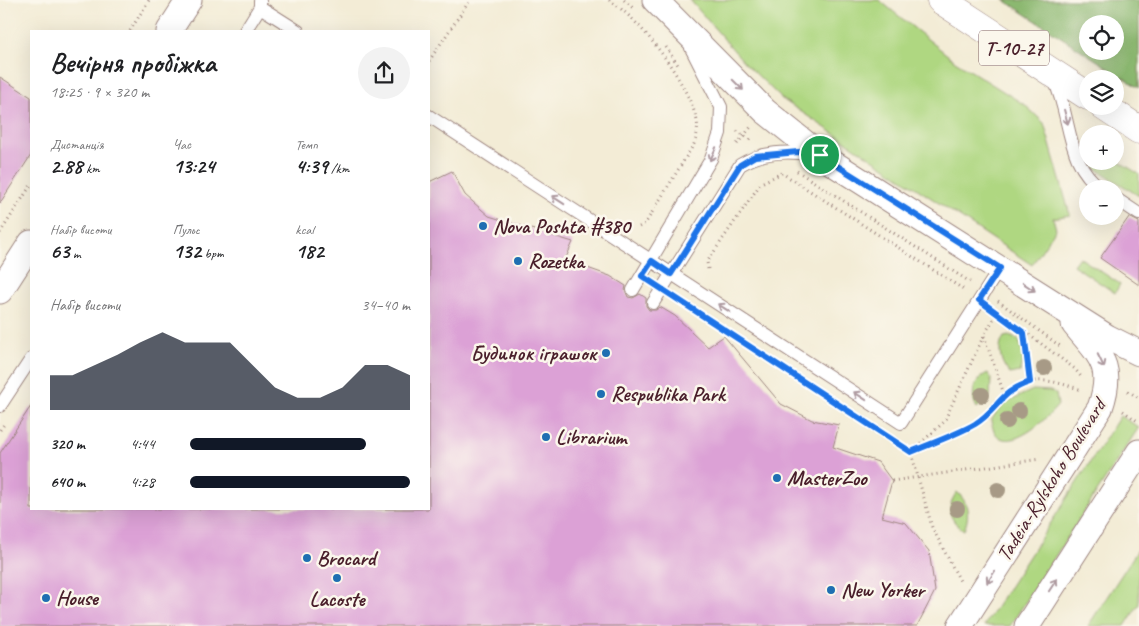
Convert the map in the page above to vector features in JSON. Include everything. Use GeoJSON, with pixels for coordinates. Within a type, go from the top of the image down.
{"type":"FeatureCollection","features":[{"type":"Feature","properties":{"kind":"highway","name":"Т-10-27"},"geometry":{"type":"LineString","coordinates":[[941,0],[1079,90]]}},
{"type":"Feature","properties":{"kind":"highway"},"geometry":{"type":"LineString","coordinates":[[1116,115],[1139,130]]}},
{"type":"Feature","properties":{"kind":"street"},"geometry":{"type":"LineString","coordinates":[[170,30],[189,0]]}},
{"type":"Feature","properties":{"kind":"street"},"geometry":{"type":"LineString","coordinates":[[662,7],[765,111],[820,155],[1000,268],[1061,309],[1107,337],[1139,353]]}},
{"type":"Feature","properties":{"kind":"street"},"geometry":{"type":"LineString","coordinates":[[0,291],[30,245]]}},
{"type":"Feature","properties":{"kind":"street","name":"Tadeia-Rylskoho Boulevard"},"geometry":{"type":"LineString","coordinates":[[960,626],[1100,408],[1103,400],[1107,384],[1105,369],[1099,355],[1061,309]]}},
{"type":"Feature","properties":{"kind":"street"},"geometry":{"type":"LineString","coordinates":[[1027,626],[1139,452]]}},
{"type":"Feature","properties":{"kind":"lane"},"geometry":{"type":"LineString","coordinates":[[246,30],[260,4],[297,30]]}},
{"type":"Feature","properties":{"kind":"lane"},"geometry":{"type":"LineString","coordinates":[[633,290],[711,159],[717,146],[722,121],[721,107],[711,84],[662,7]]}},
{"type":"Feature","properties":{"kind":"lane"},"geometry":{"type":"LineString","coordinates":[[1050,71],[1063,103],[1075,153],[1089,180]]}},
{"type":"Feature","properties":{"kind":"lane"},"geometry":{"type":"LineString","coordinates":[[430,117],[901,423],[1000,268]]}},
{"type":"Feature","properties":{"kind":"lane"},"geometry":{"type":"LineString","coordinates":[[654,302],[740,165],[755,156],[769,153],[798,152],[820,155]]}},
{"type":"Feature","properties":{"kind":"lane"},"geometry":{"type":"LineString","coordinates":[[1124,204],[1139,214]]}},
{"type":"Feature","properties":{"kind":"lane"},"geometry":{"type":"LineString","coordinates":[[0,406],[30,361]]}},
{"type":"Feature","properties":{"kind":"path"},"geometry":{"type":"LineString","coordinates":[[131,30],[149,0]]}},
{"type":"Feature","properties":{"kind":"path"},"geometry":{"type":"LineString","coordinates":[[430,60],[470,0]]}},
{"type":"Feature","properties":{"kind":"path"},"geometry":{"type":"LineString","coordinates":[[609,0],[624,9],[664,57],[697,118],[697,134],[694,144],[645,224],[637,228]]}},
{"type":"Feature","properties":{"kind":"path"},"geometry":{"type":"LineString","coordinates":[[737,144],[754,123]]}},
{"type":"Feature","properties":{"kind":"path"},"geometry":{"type":"LineString","coordinates":[[708,269],[707,262],[761,183],[782,173],[998,312],[1075,369],[1086,386]]}},
{"type":"Feature","properties":{"kind":"path"},"geometry":{"type":"LineString","coordinates":[[0,233],[30,187]]}},
{"type":"Feature","properties":{"kind":"path"},"geometry":{"type":"LineString","coordinates":[[911,452],[944,422],[984,335],[998,312]]}},
{"type":"Feature","properties":{"kind":"path"},"geometry":{"type":"LineString","coordinates":[[1024,333],[1030,382]]}},
{"type":"Feature","properties":{"kind":"path"},"geometry":{"type":"LineString","coordinates":[[984,335],[1004,394]]}},
{"type":"Feature","properties":{"kind":"path"},"geometry":{"type":"LineString","coordinates":[[911,452],[975,424],[990,412],[1004,394],[1030,382],[1048,379],[1089,392]]}},
{"type":"Feature","properties":{"kind":"path"},"geometry":{"type":"LineString","coordinates":[[1116,407],[1139,422]]}},
{"type":"Feature","properties":{"kind":"path"},"geometry":{"type":"LineString","coordinates":[[887,436],[911,452],[932,527],[961,584]]}},
{"type":"Feature","properties":{"kind":"path"},"geometry":{"type":"LineString","coordinates":[[892,481],[1046,458]]}},
{"type":"Feature","properties":{"kind":"green space"},"geometry":{"type":"Polygon","coordinates":[[[690,0],[879,0],[955,61],[1025,105],[1044,123],[1070,215],[1053,218],[1056,229],[1032,265],[782,99],[744,62],[690,0]]]}},
{"type":"Feature","properties":{"kind":"green space"},"geometry":{"type":"Polygon","coordinates":[[[1004,0],[1139,0],[1139,88],[1124,78],[1124,70],[1111,70],[1096,60],[1124,60],[1124,15],[1079,15],[1079,49],[1004,0]]]}},
{"type":"Feature","properties":{"kind":"green space"},"geometry":{"type":"Polygon","coordinates":[[[1124,165],[1139,174],[1139,196],[1124,186],[1124,180],[1114,180],[1098,170],[1124,170],[1124,165]]]}},
{"type":"Feature","properties":{"kind":"green space"},"geometry":{"type":"Polygon","coordinates":[[[1079,257],[1120,284],[1115,293],[1073,265],[1079,257]]]}},
{"type":"Feature","properties":{"kind":"green space"},"geometry":{"type":"Polygon","coordinates":[[[1009,336],[1019,340],[1023,356],[1020,372],[1010,374],[1004,366],[1000,351],[1004,337],[1009,336]]]}},
{"type":"Feature","properties":{"kind":"green space"},"geometry":{"type":"Polygon","coordinates":[[[988,373],[991,379],[990,396],[977,408],[973,393],[974,388],[979,379],[988,373]]]}},
{"type":"Feature","properties":{"kind":"green space"},"geometry":{"type":"Polygon","coordinates":[[[1033,390],[1050,391],[1056,394],[1058,405],[1043,420],[1023,435],[1012,439],[1003,439],[995,433],[991,421],[1004,405],[1033,390]]]}},
{"type":"Feature","properties":{"kind":"green space"},"geometry":{"type":"Polygon","coordinates":[[[1120,416],[1139,427],[1010,626],[984,626],[1120,416]]]}},
{"type":"Feature","properties":{"kind":"green space"},"geometry":{"type":"Polygon","coordinates":[[[957,492],[966,505],[968,515],[964,530],[955,522],[950,513],[951,503],[957,492]]]}},
{"type":"Feature","properties":{"kind":"green space"},"geometry":{"type":"Polygon","coordinates":[[[1139,548],[1139,604],[1125,626],[1088,626],[1139,548]]]}},
{"type":"Feature","properties":{"kind":"building"},"geometry":{"type":"Polygon","coordinates":[[[0,77],[30,96],[30,157],[0,203],[0,77]]]}},
{"type":"Feature","properties":{"kind":"building","name":"Respublika Park"},"geometry":{"type":"Polygon","coordinates":[[[452,171],[465,195],[489,216],[573,242],[565,260],[610,276],[626,286],[625,290],[628,297],[633,298],[640,294],[646,298],[646,306],[649,310],[656,310],[660,307],[675,316],[708,347],[724,336],[781,404],[812,420],[839,425],[833,447],[878,462],[892,481],[882,517],[906,523],[929,551],[935,591],[917,626],[0,626],[0,453],[30,408],[30,510],[430,510],[430,182],[452,171]]]}},
{"type":"Feature","properties":{"kind":"building"},"geometry":{"type":"Polygon","coordinates":[[[1129,217],[1139,222],[1139,285],[1100,258],[1129,217]]]}},
{"type":"Feature","properties":{"kind":"place","name":"Nova Poshta #380"},"geometry":{"type":"Point","coordinates":[483,226]}},
{"type":"Feature","properties":{"kind":"place","name":"Rozetka"},"geometry":{"type":"Point","coordinates":[518,261]}},
{"type":"Feature","properties":{"kind":"place","name":"Будинок іграшок"},"geometry":{"type":"Point","coordinates":[606,353]}},
{"type":"Feature","properties":{"kind":"place","name":"Respublika Park"},"geometry":{"type":"Point","coordinates":[601,394]}},
{"type":"Feature","properties":{"kind":"place","name":"Librarium"},"geometry":{"type":"Point","coordinates":[546,437]}},
{"type":"Feature","properties":{"kind":"place","name":"MasterZoo"},"geometry":{"type":"Point","coordinates":[777,478]}},
{"type":"Feature","properties":{"kind":"place","name":"Brocard"},"geometry":{"type":"Point","coordinates":[307,558]}},
{"type":"Feature","properties":{"kind":"place","name":"Lacoste"},"geometry":{"type":"Point","coordinates":[337,578]}},
{"type":"Feature","properties":{"kind":"place","name":"New Yorker"},"geometry":{"type":"Point","coordinates":[831,590]}},
{"type":"Feature","properties":{"kind":"place","name":"House"},"geometry":{"type":"Point","coordinates":[46,598]}},
{"type":"Feature","properties":{"kind":"route"},"geometry":{"type":"LineString","coordinates":[[798,152],[820,155],[1000,268],[979,300],[998,312],[1024,333],[1030,382],[1004,394],[990,412],[975,424],[911,452],[642,276],[652,261],[671,274],[731,176],[740,165],[755,156],[769,153],[798,152]]}}]}
